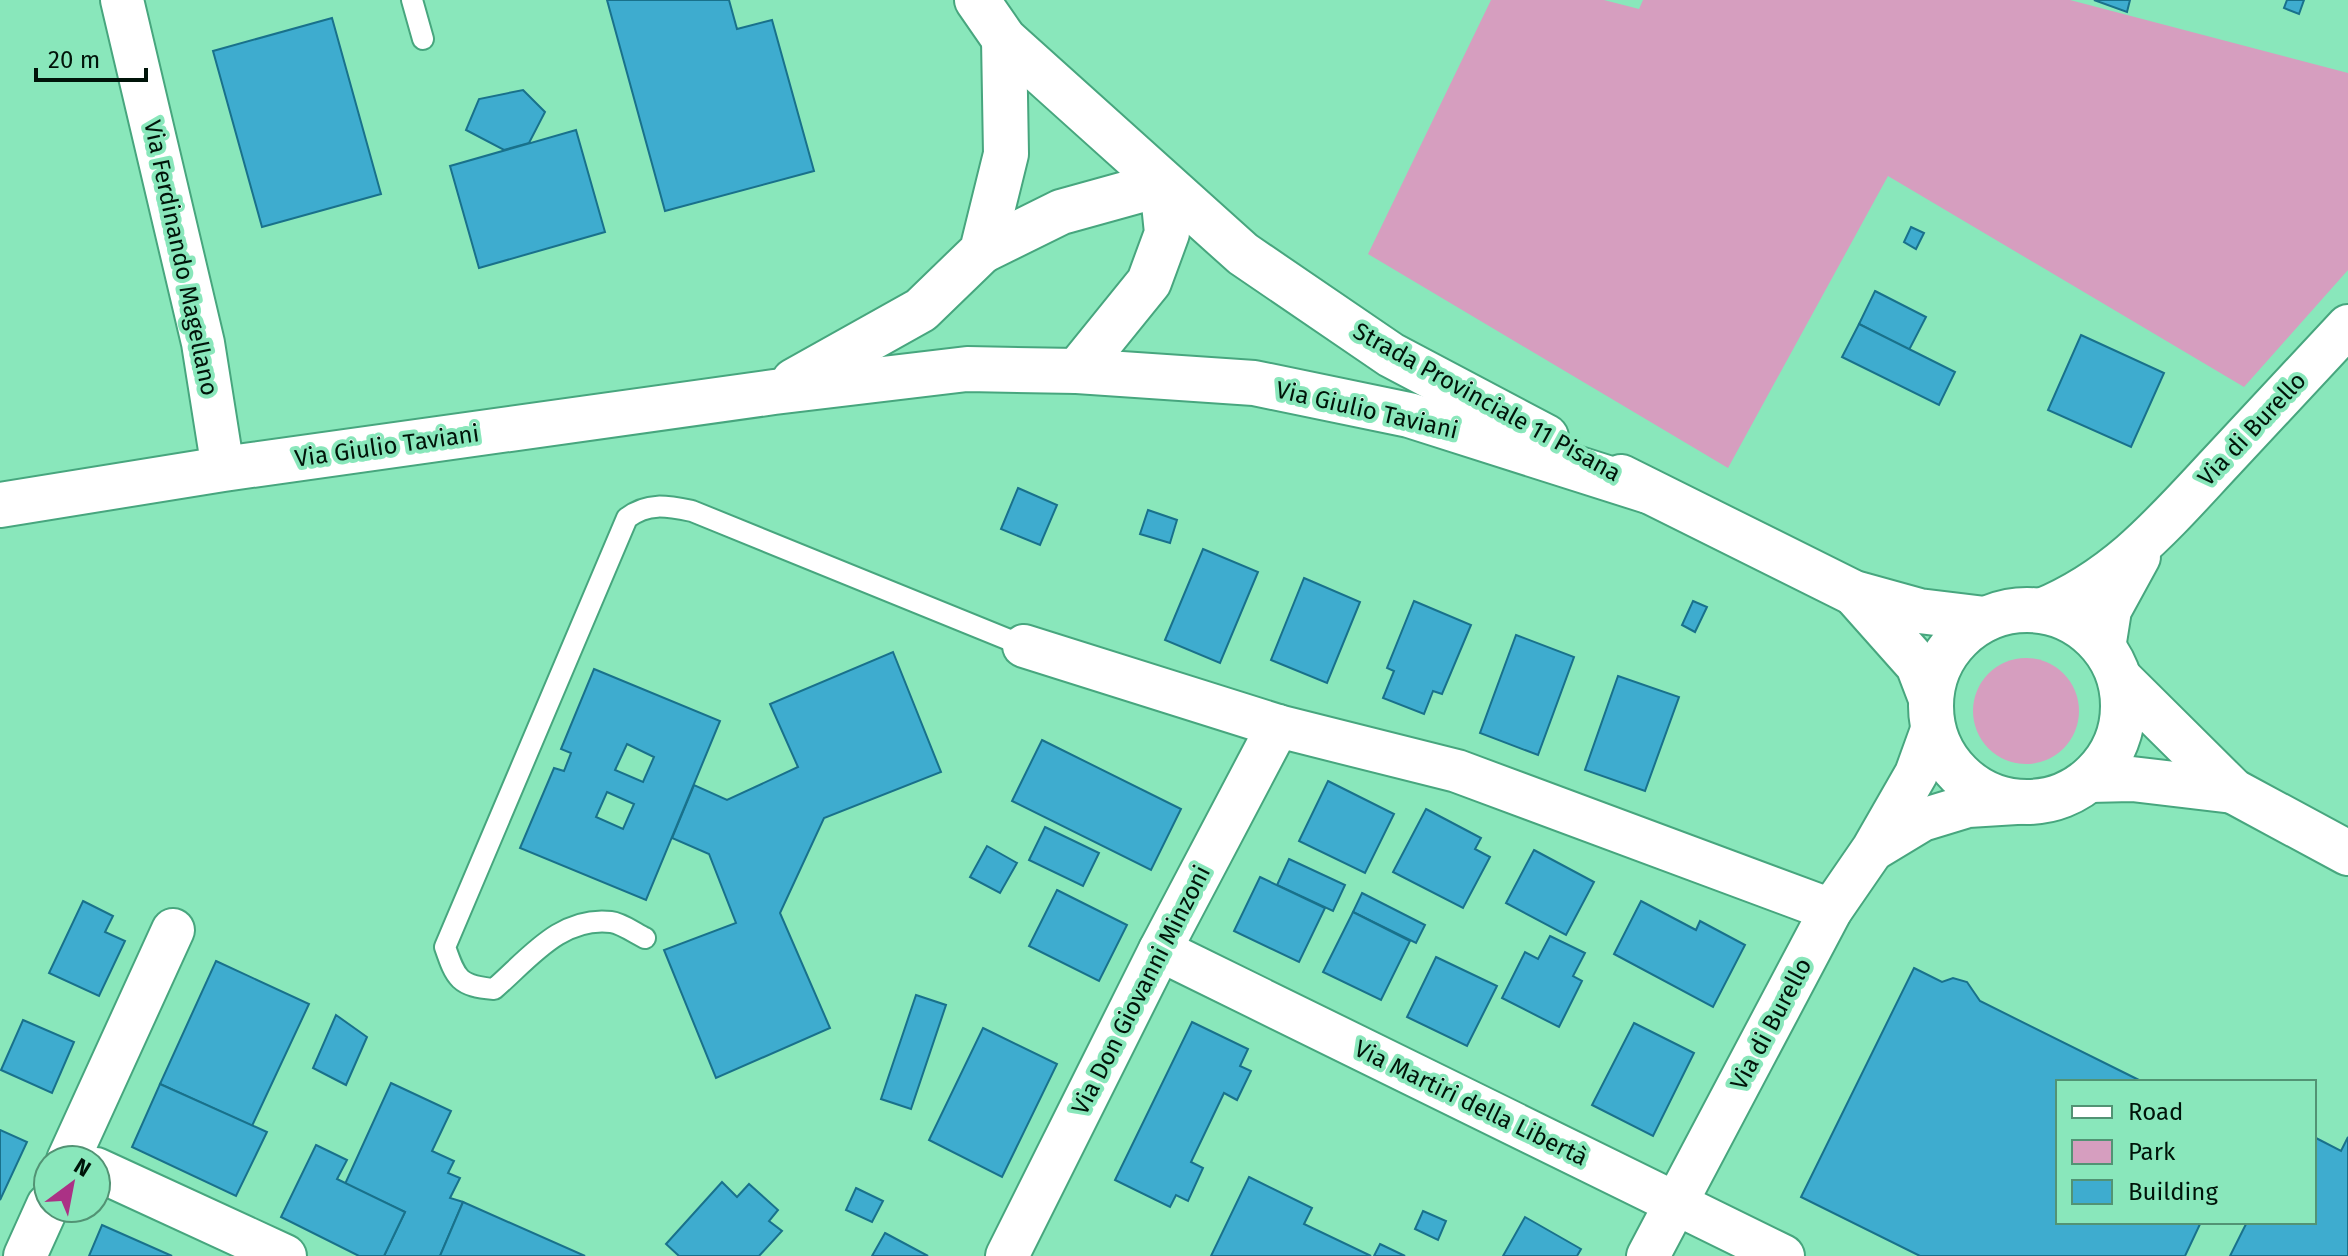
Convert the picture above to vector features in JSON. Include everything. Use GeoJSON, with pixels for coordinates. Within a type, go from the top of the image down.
{"type":"FeatureCollection","features":[{"type":"Feature","properties":{"kind":"main road","name":"Strada Provinciale 11 Pisana"},"geometry":{"type":"LineString","coordinates":[[977,0],[1004,39],[1243,254],[1391,355],[1648,491],[1854,593],[1919,611],[1985,619]]}},
{"type":"Feature","properties":{"kind":"main road"},"geometry":{"type":"LineString","coordinates":[[982,251],[1006,154],[1004,39]]}},
{"type":"Feature","properties":{"kind":"main road","name":"Via Giulio Taviani"},"geometry":{"type":"LineString","coordinates":[[774,392],[921,310],[982,251],[1061,212],[1162,184]]}},
{"type":"Feature","properties":{"kind":"main road"},"geometry":{"type":"LineString","coordinates":[[1077,371],[1149,282],[1167,233],[1162,184]]}},
{"type":"Feature","properties":{"kind":"main road","name":"Via Giulio Taviani"},"geometry":{"type":"LineString","coordinates":[[0,505],[223,469],[774,392],[967,369],[1077,371],[1254,383],[1409,415],[1648,491]]}},
{"type":"Feature","properties":{"kind":"main road","name":"Strada Provinciale 11 Pisana"},"geometry":{"type":"LineString","coordinates":[[1854,593],[1918,665],[1948,761],[1975,786],[2009,800],[2033,802],[2072,791],[2102,767],[2120,734],[2123,716],[2112,664]]}},
{"type":"Feature","properties":{"kind":"main road","name":"Strada Provinciale 11 Pisana"},"geometry":{"type":"LineString","coordinates":[[1932,713],[1936,675],[1947,652],[1964,633],[1985,619],[2022,609],[2041,610],[2076,623],[2233,791],[2348,853]]}},
{"type":"Feature","properties":{"kind":"main road","name":"Strada Provinciale 11 Pisana"},"geometry":{"type":"LineString","coordinates":[[2089,780],[2132,779],[2233,791]]}},
{"type":"Feature","properties":{"kind":"street","name":"Via Ferdinando Magellano"},"geometry":{"type":"LineString","coordinates":[[122,0],[203,343],[223,469]]}},
{"type":"Feature","properties":{"kind":"street","name":"Via di Burello"},"geometry":{"type":"LineString","coordinates":[[2041,610],[2079,595],[2117,568],[2155,533],[2348,326]]}},
{"type":"Feature","properties":{"kind":"street","name":"Via di Burello"},"geometry":{"type":"LineString","coordinates":[[2112,664],[2110,610],[2155,533]]}},
{"type":"Feature","properties":{"kind":"street"},"geometry":{"type":"LineString","coordinates":[[1024,646],[1278,726],[1457,771],[1831,910]]}},
{"type":"Feature","properties":{"kind":"street","name":"Via di Burello"},"geometry":{"type":"LineString","coordinates":[[1648,1256],[1831,910],[1873,849],[1916,774],[1932,713]]}},
{"type":"Feature","properties":{"kind":"street","name":"Via Don Giovanni Minzoni"},"geometry":{"type":"LineString","coordinates":[[1007,1256],[1160,950],[1278,726]]}},
{"type":"Feature","properties":{"kind":"street","name":"Via di Burello"},"geometry":{"type":"LineString","coordinates":[[1873,849],[1922,820],[1968,806],[2033,802]]}},
{"type":"Feature","properties":{"kind":"street"},"geometry":{"type":"LineString","coordinates":[[85,1144],[173,930]]}},
{"type":"Feature","properties":{"kind":"street","name":"Via Martiri della Libertà"},"geometry":{"type":"LineString","coordinates":[[1160,950],[1783,1256]]}},
{"type":"Feature","properties":{"kind":"street"},"geometry":{"type":"LineString","coordinates":[[112,1177],[285,1256]]}},
{"type":"Feature","properties":{"kind":"street"},"geometry":{"type":"LineString","coordinates":[[25,1256],[39,1224]]}},
{"type":"Feature","properties":{"kind":"lane"},"geometry":{"type":"LineString","coordinates":[[412,0],[423,39]]}},
{"type":"Feature","properties":{"kind":"lane"},"geometry":{"type":"LineString","coordinates":[[645,938],[612,921],[568,927],[542,944],[494,989],[469,987],[454,973],[445,947],[627,518],[640,509],[663,505],[692,511],[1024,646]]}},
{"type":"Feature","properties":{"kind":"green space"},"geometry":{"type":"Polygon","coordinates":[[[1491,0],[1604,0],[1639,9],[1643,0],[2070,0],[2348,73],[2348,270],[2244,387],[1888,176],[1728,468],[1368,254],[1491,0]]]}},
{"type":"Feature","properties":{"kind":"green space"},"geometry":{"type":"Polygon","coordinates":[[[2026,658],[2046,662],[2064,673],[2075,691],[2079,711],[2075,731],[2064,749],[2046,760],[2026,764],[2006,760],[1988,749],[1977,731],[1973,711],[1977,691],[1988,673],[2006,662],[2026,658]]]}},
{"type":"Feature","properties":{"kind":"building"},"geometry":{"type":"Polygon","coordinates":[[[607,0],[729,0],[737,29],[772,20],[814,171],[665,211],[607,0]]]}},
{"type":"Feature","properties":{"kind":"building"},"geometry":{"type":"Polygon","coordinates":[[[2094,0],[2130,0],[2127,12],[2094,0]]]}},
{"type":"Feature","properties":{"kind":"building"},"geometry":{"type":"Polygon","coordinates":[[[2287,0],[2304,0],[2299,14],[2284,8],[2287,0]]]}},
{"type":"Feature","properties":{"kind":"building"},"geometry":{"type":"Polygon","coordinates":[[[332,18],[381,194],[262,227],[213,51],[332,18]]]}},
{"type":"Feature","properties":{"kind":"building"},"geometry":{"type":"Polygon","coordinates":[[[523,90],[545,112],[529,143],[504,150],[466,130],[479,99],[523,90]]]}},
{"type":"Feature","properties":{"kind":"building"},"geometry":{"type":"Polygon","coordinates":[[[576,130],[605,232],[479,268],[450,166],[576,130]]]}},
{"type":"Feature","properties":{"kind":"building"},"geometry":{"type":"Polygon","coordinates":[[[1911,227],[1924,233],[1916,249],[1904,242],[1911,227]]]}},
{"type":"Feature","properties":{"kind":"building"},"geometry":{"type":"Polygon","coordinates":[[[1875,291],[1926,317],[1909,350],[1859,324],[1875,291]]]}},
{"type":"Feature","properties":{"kind":"building"},"geometry":{"type":"Polygon","coordinates":[[[1859,324],[1955,372],[1939,405],[1842,357],[1859,324]]]}},
{"type":"Feature","properties":{"kind":"building"},"geometry":{"type":"Polygon","coordinates":[[[2081,335],[2164,373],[2131,447],[2048,410],[2081,335]]]}},
{"type":"Feature","properties":{"kind":"building"},"geometry":{"type":"Polygon","coordinates":[[[1018,488],[1057,505],[1040,545],[1001,529],[1018,488]]]}},
{"type":"Feature","properties":{"kind":"building"},"geometry":{"type":"Polygon","coordinates":[[[1148,510],[1177,520],[1170,543],[1140,534],[1148,510]]]}},
{"type":"Feature","properties":{"kind":"building"},"geometry":{"type":"Polygon","coordinates":[[[1203,549],[1258,572],[1220,663],[1165,640],[1203,549]]]}},
{"type":"Feature","properties":{"kind":"building"},"geometry":{"type":"Polygon","coordinates":[[[1304,578],[1360,602],[1327,683],[1271,660],[1304,578]]]}},
{"type":"Feature","properties":{"kind":"building"},"geometry":{"type":"Polygon","coordinates":[[[1414,601],[1471,625],[1442,694],[1433,691],[1424,714],[1383,698],[1394,671],[1387,668],[1414,601]]]}},
{"type":"Feature","properties":{"kind":"building"},"geometry":{"type":"Polygon","coordinates":[[[1693,601],[1707,607],[1695,632],[1682,625],[1693,601]]]}},
{"type":"Feature","properties":{"kind":"building"},"geometry":{"type":"Polygon","coordinates":[[[1516,635],[1574,657],[1538,755],[1480,733],[1516,635]]]}},
{"type":"Feature","properties":{"kind":"building"},"geometry":{"type":"Polygon","coordinates":[[[893,652],[941,772],[824,818],[780,913],[830,1028],[716,1078],[664,950],[736,923],[709,854],[672,838],[694,785],[727,800],[798,767],[770,704],[893,652]]]}},
{"type":"Feature","properties":{"kind":"building"},"geometry":{"type":"Polygon","coordinates":[[[594,669],[720,721],[646,900],[520,848],[554,768],[564,771],[571,753],[561,749],[594,669]],[[627,744],[615,770],[643,782],[654,757],[627,744]],[[607,792],[596,817],[623,829],[634,804],[607,792]]]}},
{"type":"Feature","properties":{"kind":"building"},"geometry":{"type":"Polygon","coordinates":[[[1618,676],[1679,697],[1645,791],[1585,770],[1618,676]]]}},
{"type":"Feature","properties":{"kind":"building"},"geometry":{"type":"Polygon","coordinates":[[[1042,740],[1181,809],[1151,870],[1012,801],[1042,740]]]}},
{"type":"Feature","properties":{"kind":"building"},"geometry":{"type":"Polygon","coordinates":[[[1328,781],[1394,814],[1365,873],[1299,841],[1328,781]]]}},
{"type":"Feature","properties":{"kind":"building"},"geometry":{"type":"Polygon","coordinates":[[[1426,809],[1481,838],[1475,849],[1490,857],[1463,908],[1393,872],[1426,809]]]}},
{"type":"Feature","properties":{"kind":"building"},"geometry":{"type":"Polygon","coordinates":[[[1045,827],[1099,853],[1083,886],[1029,860],[1045,827]]]}},
{"type":"Feature","properties":{"kind":"building"},"geometry":{"type":"Polygon","coordinates":[[[987,846],[1017,863],[1000,893],[970,877],[987,846]]]}},
{"type":"Feature","properties":{"kind":"building"},"geometry":{"type":"Polygon","coordinates":[[[1534,850],[1594,882],[1566,935],[1506,903],[1534,850]]]}},
{"type":"Feature","properties":{"kind":"building"},"geometry":{"type":"Polygon","coordinates":[[[1289,859],[1345,885],[1333,911],[1277,885],[1289,859]]]}},
{"type":"Feature","properties":{"kind":"building"},"geometry":{"type":"Polygon","coordinates":[[[1260,877],[1325,908],[1299,962],[1234,931],[1260,877]]]}},
{"type":"Feature","properties":{"kind":"building"},"geometry":{"type":"Polygon","coordinates":[[[1057,890],[1127,925],[1099,981],[1029,946],[1057,890]]]}},
{"type":"Feature","properties":{"kind":"building"},"geometry":{"type":"Polygon","coordinates":[[[1362,893],[1425,925],[1416,943],[1353,912],[1362,893]]]}},
{"type":"Feature","properties":{"kind":"building"},"geometry":{"type":"Polygon","coordinates":[[[83,901],[113,916],[105,932],[125,941],[99,996],[49,973],[83,901]]]}},
{"type":"Feature","properties":{"kind":"building"},"geometry":{"type":"Polygon","coordinates":[[[1641,901],[1696,930],[1700,921],[1745,945],[1713,1007],[1614,954],[1641,901]]]}},
{"type":"Feature","properties":{"kind":"building"},"geometry":{"type":"Polygon","coordinates":[[[1353,912],[1410,941],[1381,1000],[1323,972],[1353,912]]]}},
{"type":"Feature","properties":{"kind":"building"},"geometry":{"type":"Polygon","coordinates":[[[1550,936],[1585,953],[1573,976],[1582,981],[1559,1027],[1502,998],[1525,952],[1538,959],[1550,936]]]}},
{"type":"Feature","properties":{"kind":"building"},"geometry":{"type":"Polygon","coordinates":[[[1436,957],[1497,986],[1467,1046],[1407,1017],[1436,957]]]}},
{"type":"Feature","properties":{"kind":"building"},"geometry":{"type":"Polygon","coordinates":[[[216,961],[309,1004],[252,1126],[160,1084],[216,961]]]}},
{"type":"Feature","properties":{"kind":"building"},"geometry":{"type":"Polygon","coordinates":[[[1914,968],[1942,982],[1953,978],[1967,982],[1980,1001],[2139,1080],[2056,1080],[2056,1224],[2200,1224],[2185,1256],[1920,1256],[1801,1197],[1914,968]]]}},
{"type":"Feature","properties":{"kind":"building"},"geometry":{"type":"Polygon","coordinates":[[[916,995],[946,1005],[911,1109],[881,1099],[916,995]]]}},
{"type":"Feature","properties":{"kind":"building"},"geometry":{"type":"Polygon","coordinates":[[[336,1015],[367,1037],[346,1085],[313,1068],[336,1015]]]}},
{"type":"Feature","properties":{"kind":"building"},"geometry":{"type":"Polygon","coordinates":[[[23,1020],[74,1042],[52,1093],[1,1070],[23,1020]]]}},
{"type":"Feature","properties":{"kind":"building"},"geometry":{"type":"Polygon","coordinates":[[[1192,1022],[1248,1049],[1240,1066],[1251,1071],[1237,1100],[1224,1093],[1191,1162],[1203,1168],[1188,1201],[1176,1195],[1170,1207],[1115,1180],[1192,1022]]]}},
{"type":"Feature","properties":{"kind":"building"},"geometry":{"type":"Polygon","coordinates":[[[1634,1023],[1694,1053],[1653,1136],[1592,1105],[1634,1023]]]}},
{"type":"Feature","properties":{"kind":"building"},"geometry":{"type":"Polygon","coordinates":[[[983,1028],[1057,1064],[1002,1177],[929,1140],[983,1028]]]}},
{"type":"Feature","properties":{"kind":"building"},"geometry":{"type":"Polygon","coordinates":[[[391,1083],[451,1111],[432,1151],[454,1161],[448,1173],[460,1178],[450,1198],[463,1202],[440,1256],[384,1256],[405,1212],[345,1184],[391,1083]]]}},
{"type":"Feature","properties":{"kind":"building"},"geometry":{"type":"Polygon","coordinates":[[[160,1084],[267,1132],[236,1196],[132,1147],[160,1084]]]}},
{"type":"Feature","properties":{"kind":"building"},"geometry":{"type":"Polygon","coordinates":[[[0,1130],[27,1142],[0,1200],[0,1130]]]}},
{"type":"Feature","properties":{"kind":"building"},"geometry":{"type":"Polygon","coordinates":[[[2348,1137],[2348,1256],[2230,1256],[2246,1224],[2316,1224],[2316,1138],[2341,1151],[2348,1137]]]}},
{"type":"Feature","properties":{"kind":"building"},"geometry":{"type":"Polygon","coordinates":[[[316,1145],[347,1160],[337,1179],[405,1212],[384,1256],[359,1256],[281,1217],[316,1145]]]}},
{"type":"Feature","properties":{"kind":"building"},"geometry":{"type":"Polygon","coordinates":[[[1249,1177],[1312,1208],[1304,1224],[1371,1256],[1211,1256],[1249,1177]]]}},
{"type":"Feature","properties":{"kind":"building"},"geometry":{"type":"Polygon","coordinates":[[[722,1182],[737,1197],[749,1184],[778,1210],[769,1221],[782,1231],[759,1256],[679,1256],[666,1244],[722,1182]]]}},
{"type":"Feature","properties":{"kind":"building"},"geometry":{"type":"Polygon","coordinates":[[[856,1188],[883,1201],[872,1222],[846,1210],[856,1188]]]}},
{"type":"Feature","properties":{"kind":"building"},"geometry":{"type":"Polygon","coordinates":[[[463,1202],[585,1256],[440,1256],[463,1202]]]}},
{"type":"Feature","properties":{"kind":"building"},"geometry":{"type":"Polygon","coordinates":[[[1423,1211],[1446,1221],[1438,1240],[1415,1229],[1423,1211]]]}},
{"type":"Feature","properties":{"kind":"building"},"geometry":{"type":"Polygon","coordinates":[[[1525,1217],[1581,1249],[1577,1256],[1503,1256],[1525,1217]]]}},
{"type":"Feature","properties":{"kind":"building"},"geometry":{"type":"Polygon","coordinates":[[[102,1225],[172,1256],[89,1256],[102,1225]]]}},
{"type":"Feature","properties":{"kind":"building"},"geometry":{"type":"Polygon","coordinates":[[[885,1233],[928,1256],[872,1256],[885,1233]]]}},
{"type":"Feature","properties":{"kind":"building"},"geometry":{"type":"Polygon","coordinates":[[[1380,1244],[1405,1256],[1374,1256],[1380,1244]]]}}]}
